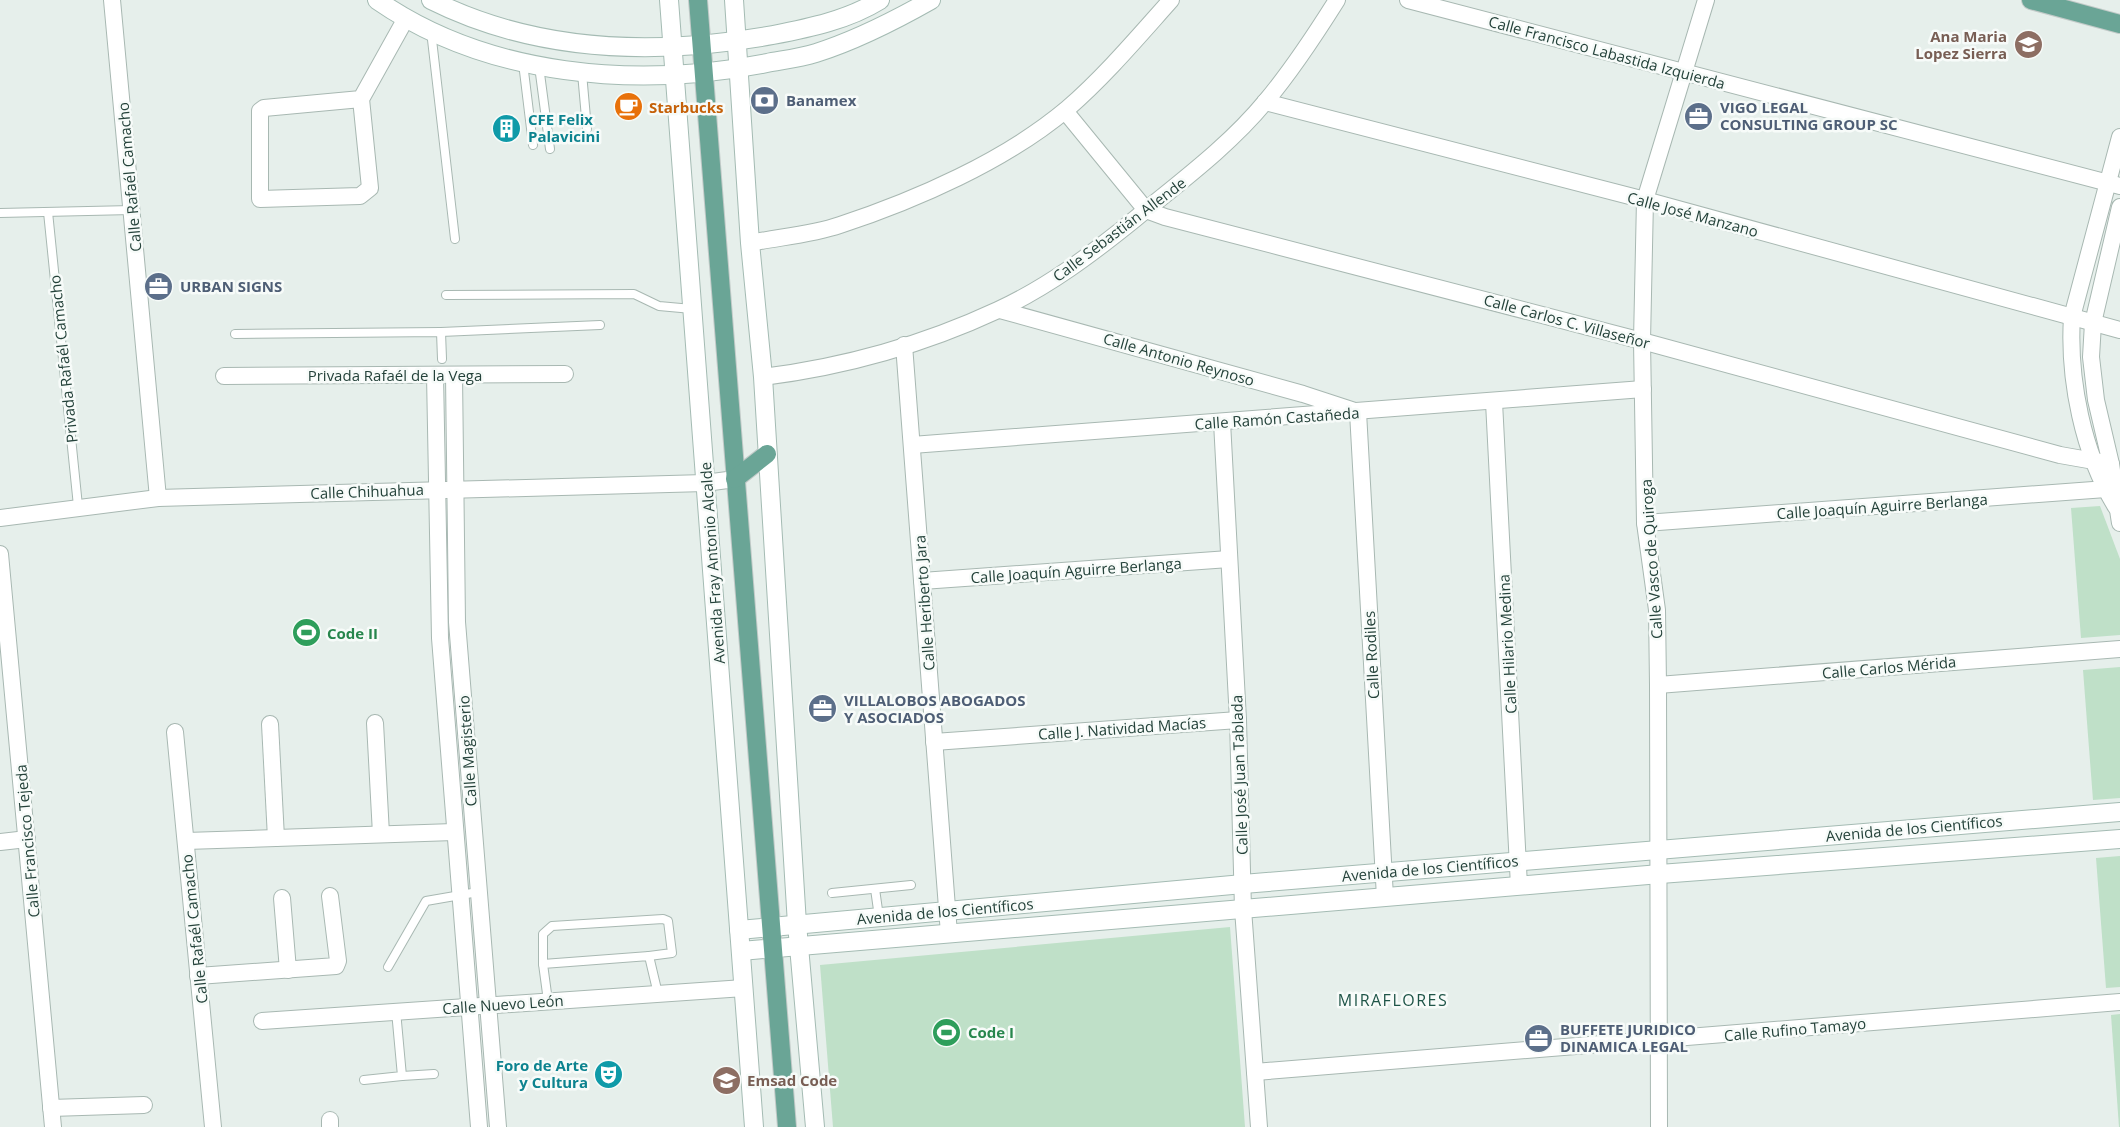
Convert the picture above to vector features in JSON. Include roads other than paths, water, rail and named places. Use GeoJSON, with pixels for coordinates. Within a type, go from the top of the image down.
{"type":"FeatureCollection","features":[{"type":"Feature","properties":{"kind":"main road","name":"Avenida Fray Antonio Alcalde"},"geometry":{"type":"LineString","coordinates":[[698,0],[771,949],[787,1127]]}},
{"type":"Feature","properties":{"kind":"main road"},"geometry":{"type":"LineString","coordinates":[[2031,0],[2120,24]]}},
{"type":"Feature","properties":{"kind":"main road"},"geometry":{"type":"LineString","coordinates":[[735,479],[767,454]]}},
{"type":"Feature","properties":{"kind":"street","name":"Calle Rafaél Camacho"},"geometry":{"type":"LineString","coordinates":[[112,0],[158,498]]}},
{"type":"Feature","properties":{"kind":"street"},"geometry":{"type":"LineString","coordinates":[[377,0],[405,20],[492,55],[582,73],[675,74],[739,69],[814,54],[876,31],[932,0]]}},
{"type":"Feature","properties":{"kind":"street"},"geometry":{"type":"LineString","coordinates":[[431,0],[500,29],[566,43],[643,48],[737,41],[810,28],[880,0]]}},
{"type":"Feature","properties":{"kind":"street","name":"Avenida Fray Antonio Alcalde"},"geometry":{"type":"LineString","coordinates":[[669,0],[754,1127]]}},
{"type":"Feature","properties":{"kind":"street"},"geometry":{"type":"LineString","coordinates":[[734,0],[750,243],[763,377],[797,924],[815,1127]]}},
{"type":"Feature","properties":{"kind":"street"},"geometry":{"type":"LineString","coordinates":[[750,243],[838,226],[939,186],[1023,141],[1065,111],[1106,74],[1171,0]]}},
{"type":"Feature","properties":{"kind":"street","name":"Calle Sebastián Allende"},"geometry":{"type":"LineString","coordinates":[[763,377],[815,369],[904,345],[1000,310],[1072,266],[1189,176],[1265,102],[1309,45],[1337,0]]}},
{"type":"Feature","properties":{"kind":"street","name":"Calle Francisco Labastida Izquierda"},"geometry":{"type":"LineString","coordinates":[[1408,0],[2114,184]]}},
{"type":"Feature","properties":{"kind":"street","name":"Calle Vasco de Quiroga"},"geometry":{"type":"LineString","coordinates":[[1659,1127],[1657,1040],[1660,848],[1657,610],[1645,523],[1642,341],[1645,200],[1706,0]]}},
{"type":"Feature","properties":{"kind":"street"},"geometry":{"type":"LineString","coordinates":[[361,99],[264,108],[260,111],[260,199],[360,196],[367,193],[370,188],[361,99],[405,20]]}},
{"type":"Feature","properties":{"kind":"street","name":"Calle José Manzano"},"geometry":{"type":"LineString","coordinates":[[1265,102],[1645,200],[2120,330]]}},
{"type":"Feature","properties":{"kind":"street"},"geometry":{"type":"LineString","coordinates":[[1065,111],[1146,210]]}},
{"type":"Feature","properties":{"kind":"street"},"geometry":{"type":"LineString","coordinates":[[2118,515],[2113,489],[2079,403],[2070,342],[2072,317],[2114,184],[2120,137]]}},
{"type":"Feature","properties":{"kind":"street"},"geometry":{"type":"LineString","coordinates":[[2103,463],[2091,357],[2093,323],[2120,207]]}},
{"type":"Feature","properties":{"kind":"street","name":"Calle Carlos C. Villaseñor"},"geometry":{"type":"LineString","coordinates":[[1146,210],[1176,220],[1642,341],[2060,455],[2103,463]]}},
{"type":"Feature","properties":{"kind":"street","name":"Calle Antonio Reynoso"},"geometry":{"type":"LineString","coordinates":[[1000,310],[1303,394],[1358,412]]}},
{"type":"Feature","properties":{"kind":"street","name":"Calle Heriberto Jara"},"geometry":{"type":"LineString","coordinates":[[904,345],[949,934]]}},
{"type":"Feature","properties":{"kind":"street","name":"Privada Rafaél de la Vega"},"geometry":{"type":"LineString","coordinates":[[224,376],[565,374]]}},
{"type":"Feature","properties":{"kind":"street","name":"Calle Magisterio"},"geometry":{"type":"LineString","coordinates":[[435,375],[440,638],[479,1127]]}},
{"type":"Feature","properties":{"kind":"street","name":"Calle Magisterio"},"geometry":{"type":"LineString","coordinates":[[454,375],[457,622],[498,1127]]}},
{"type":"Feature","properties":{"kind":"street","name":"Calle Ramón Castañeda"},"geometry":{"type":"LineString","coordinates":[[912,445],[1643,389]]}},
{"type":"Feature","properties":{"kind":"street","name":"Calle Hilario Medina"},"geometry":{"type":"LineString","coordinates":[[1494,402],[1520,886]]}},
{"type":"Feature","properties":{"kind":"street","name":"Calle Rodiles"},"geometry":{"type":"LineString","coordinates":[[1358,412],[1385,897]]}},
{"type":"Feature","properties":{"kind":"street","name":"Calle José Juan Tablada"},"geometry":{"type":"LineString","coordinates":[[1222,422],[1238,720],[1243,909],[1259,1127]]}},
{"type":"Feature","properties":{"kind":"street","name":"Calle Chihuahua"},"geometry":{"type":"LineString","coordinates":[[0,518],[78,506],[158,498],[436,488],[705,483],[735,479]]}},
{"type":"Feature","properties":{"kind":"street","name":"Calle Joaquín Aguirre Berlanga"},"geometry":{"type":"LineString","coordinates":[[1645,523],[2113,489]]}},
{"type":"Feature","properties":{"kind":"street","name":"Calle Francisco Tejeda"},"geometry":{"type":"LineString","coordinates":[[0,554],[53,1127]]}},
{"type":"Feature","properties":{"kind":"street","name":"Calle Joaquín Aguirre Berlanga"},"geometry":{"type":"LineString","coordinates":[[922,581],[1229,559]]}},
{"type":"Feature","properties":{"kind":"street","name":"Calle Carlos Mérida"},"geometry":{"type":"LineString","coordinates":[[1658,685],[2120,649]]}},
{"type":"Feature","properties":{"kind":"street","name":"Calle J. Natividad Macías"},"geometry":{"type":"LineString","coordinates":[[934,742],[1238,720]]}},
{"type":"Feature","properties":{"kind":"street"},"geometry":{"type":"LineString","coordinates":[[375,723],[381,834]]}},
{"type":"Feature","properties":{"kind":"street"},"geometry":{"type":"LineString","coordinates":[[270,724],[276,838]]}},
{"type":"Feature","properties":{"kind":"street","name":"Calle Rafaél Camacho"},"geometry":{"type":"LineString","coordinates":[[175,732],[213,1127]]}},
{"type":"Feature","properties":{"kind":"street","name":"Avenida de los Científicos"},"geometry":{"type":"LineString","coordinates":[[740,930],[1660,848],[2120,812]]}},
{"type":"Feature","properties":{"kind":"street"},"geometry":{"type":"LineString","coordinates":[[186,841],[454,832]]}},
{"type":"Feature","properties":{"kind":"street"},"geometry":{"type":"LineString","coordinates":[[0,842],[27,839]]}},
{"type":"Feature","properties":{"kind":"street","name":"Avenida de los Científicos"},"geometry":{"type":"LineString","coordinates":[[741,951],[1660,874],[2120,839]]}},
{"type":"Feature","properties":{"kind":"street"},"geometry":{"type":"LineString","coordinates":[[198,976],[336,966],[338,961],[330,896]]}},
{"type":"Feature","properties":{"kind":"street"},"geometry":{"type":"LineString","coordinates":[[282,898],[288,970]]}},
{"type":"Feature","properties":{"kind":"street","name":"Calle Nuevo León"},"geometry":{"type":"LineString","coordinates":[[262,1021],[744,988]]}},
{"type":"Feature","properties":{"kind":"street","name":"Calle Rufino Tamayo"},"geometry":{"type":"LineString","coordinates":[[1255,1072],[2120,1002]]}},
{"type":"Feature","properties":{"kind":"street"},"geometry":{"type":"LineString","coordinates":[[51,1107],[144,1105]]}},
{"type":"Feature","properties":{"kind":"lane"},"geometry":{"type":"LineString","coordinates":[[431,31],[455,238]]}},
{"type":"Feature","properties":{"kind":"lane"},"geometry":{"type":"LineString","coordinates":[[531,64],[533,145]]}},
{"type":"Feature","properties":{"kind":"lane"},"geometry":{"type":"LineString","coordinates":[[531,64],[550,149]]}},
{"type":"Feature","properties":{"kind":"lane"},"geometry":{"type":"LineString","coordinates":[[582,73],[587,129]]}},
{"type":"Feature","properties":{"kind":"lane"},"geometry":{"type":"LineString","coordinates":[[0,213],[132,210]]}},
{"type":"Feature","properties":{"kind":"lane","name":"Privada Rafaél Camacho"},"geometry":{"type":"LineString","coordinates":[[48,212],[78,506]]}},
{"type":"Feature","properties":{"kind":"lane"},"geometry":{"type":"LineString","coordinates":[[446,295],[634,294],[659,306],[692,309]]}},
{"type":"Feature","properties":{"kind":"lane"},"geometry":{"type":"LineString","coordinates":[[235,334],[441,332],[600,325]]}},
{"type":"Feature","properties":{"kind":"lane"},"geometry":{"type":"LineString","coordinates":[[435,375],[442,359],[441,332]]}},
{"type":"Feature","properties":{"kind":"lane"},"geometry":{"type":"LineString","coordinates":[[442,359],[454,375]]}},
{"type":"Feature","properties":{"kind":"lane"},"geometry":{"type":"LineString","coordinates":[[832,893],[911,885]]}},
{"type":"Feature","properties":{"kind":"lane"},"geometry":{"type":"LineString","coordinates":[[876,889],[879,918]]}},
{"type":"Feature","properties":{"kind":"lane"},"geometry":{"type":"LineString","coordinates":[[388,967],[422,904],[439,897],[478,892]]}},
{"type":"Feature","properties":{"kind":"lane"},"geometry":{"type":"LineString","coordinates":[[543,964],[672,953],[668,921],[552,926],[543,934],[543,964],[548,1001]]}},
{"type":"Feature","properties":{"kind":"lane"},"geometry":{"type":"LineString","coordinates":[[649,956],[658,994]]}},
{"type":"Feature","properties":{"kind":"lane"},"geometry":{"type":"LineString","coordinates":[[396,1011],[402,1076]]}},
{"type":"Feature","properties":{"kind":"lane"},"geometry":{"type":"LineString","coordinates":[[364,1080],[434,1074]]}},
{"type":"Feature","properties":{"kind":"place","name":"Ana Maria Lopez Sierra"},"geometry":{"type":"Point","coordinates":[2028,45]}},
{"type":"Feature","properties":{"kind":"place","name":"Banamex"},"geometry":{"type":"Point","coordinates":[765,100]}},
{"type":"Feature","properties":{"kind":"place","name":"Starbucks"},"geometry":{"type":"Point","coordinates":[628,107]}},
{"type":"Feature","properties":{"kind":"place","name":"VIGO LEGAL CONSULTING GROUP SC"},"geometry":{"type":"Point","coordinates":[1699,116]}},
{"type":"Feature","properties":{"kind":"place","name":"CFE Felix Palavicini"},"geometry":{"type":"Point","coordinates":[507,128]}},
{"type":"Feature","properties":{"kind":"place","name":"URBAN SIGNS"},"geometry":{"type":"Point","coordinates":[159,286]}},
{"type":"Feature","properties":{"kind":"place","name":"Code II"},"geometry":{"type":"Point","coordinates":[306,633]}},
{"type":"Feature","properties":{"kind":"place","name":"VILLALOBOS ABOGADOS Y ASOCIADOS"},"geometry":{"type":"Point","coordinates":[823,709]}},
{"type":"Feature","properties":{"kind":"place","name":"Code I"},"geometry":{"type":"Point","coordinates":[947,1032]}},
{"type":"Feature","properties":{"kind":"place","name":"BUFFETE JURIDICO DINAMICA LEGAL"},"geometry":{"type":"Point","coordinates":[1539,1038]}},
{"type":"Feature","properties":{"kind":"place","name":"Foro de Arte y Cultura"},"geometry":{"type":"Point","coordinates":[609,1074]}},
{"type":"Feature","properties":{"kind":"place","name":"Emsad Code"},"geometry":{"type":"Point","coordinates":[726,1080]}},
{"type":"Feature","properties":{"kind":"district","name":"MIRAFLORES"},"geometry":{"type":"Point","coordinates":[1393,1000]}}]}
